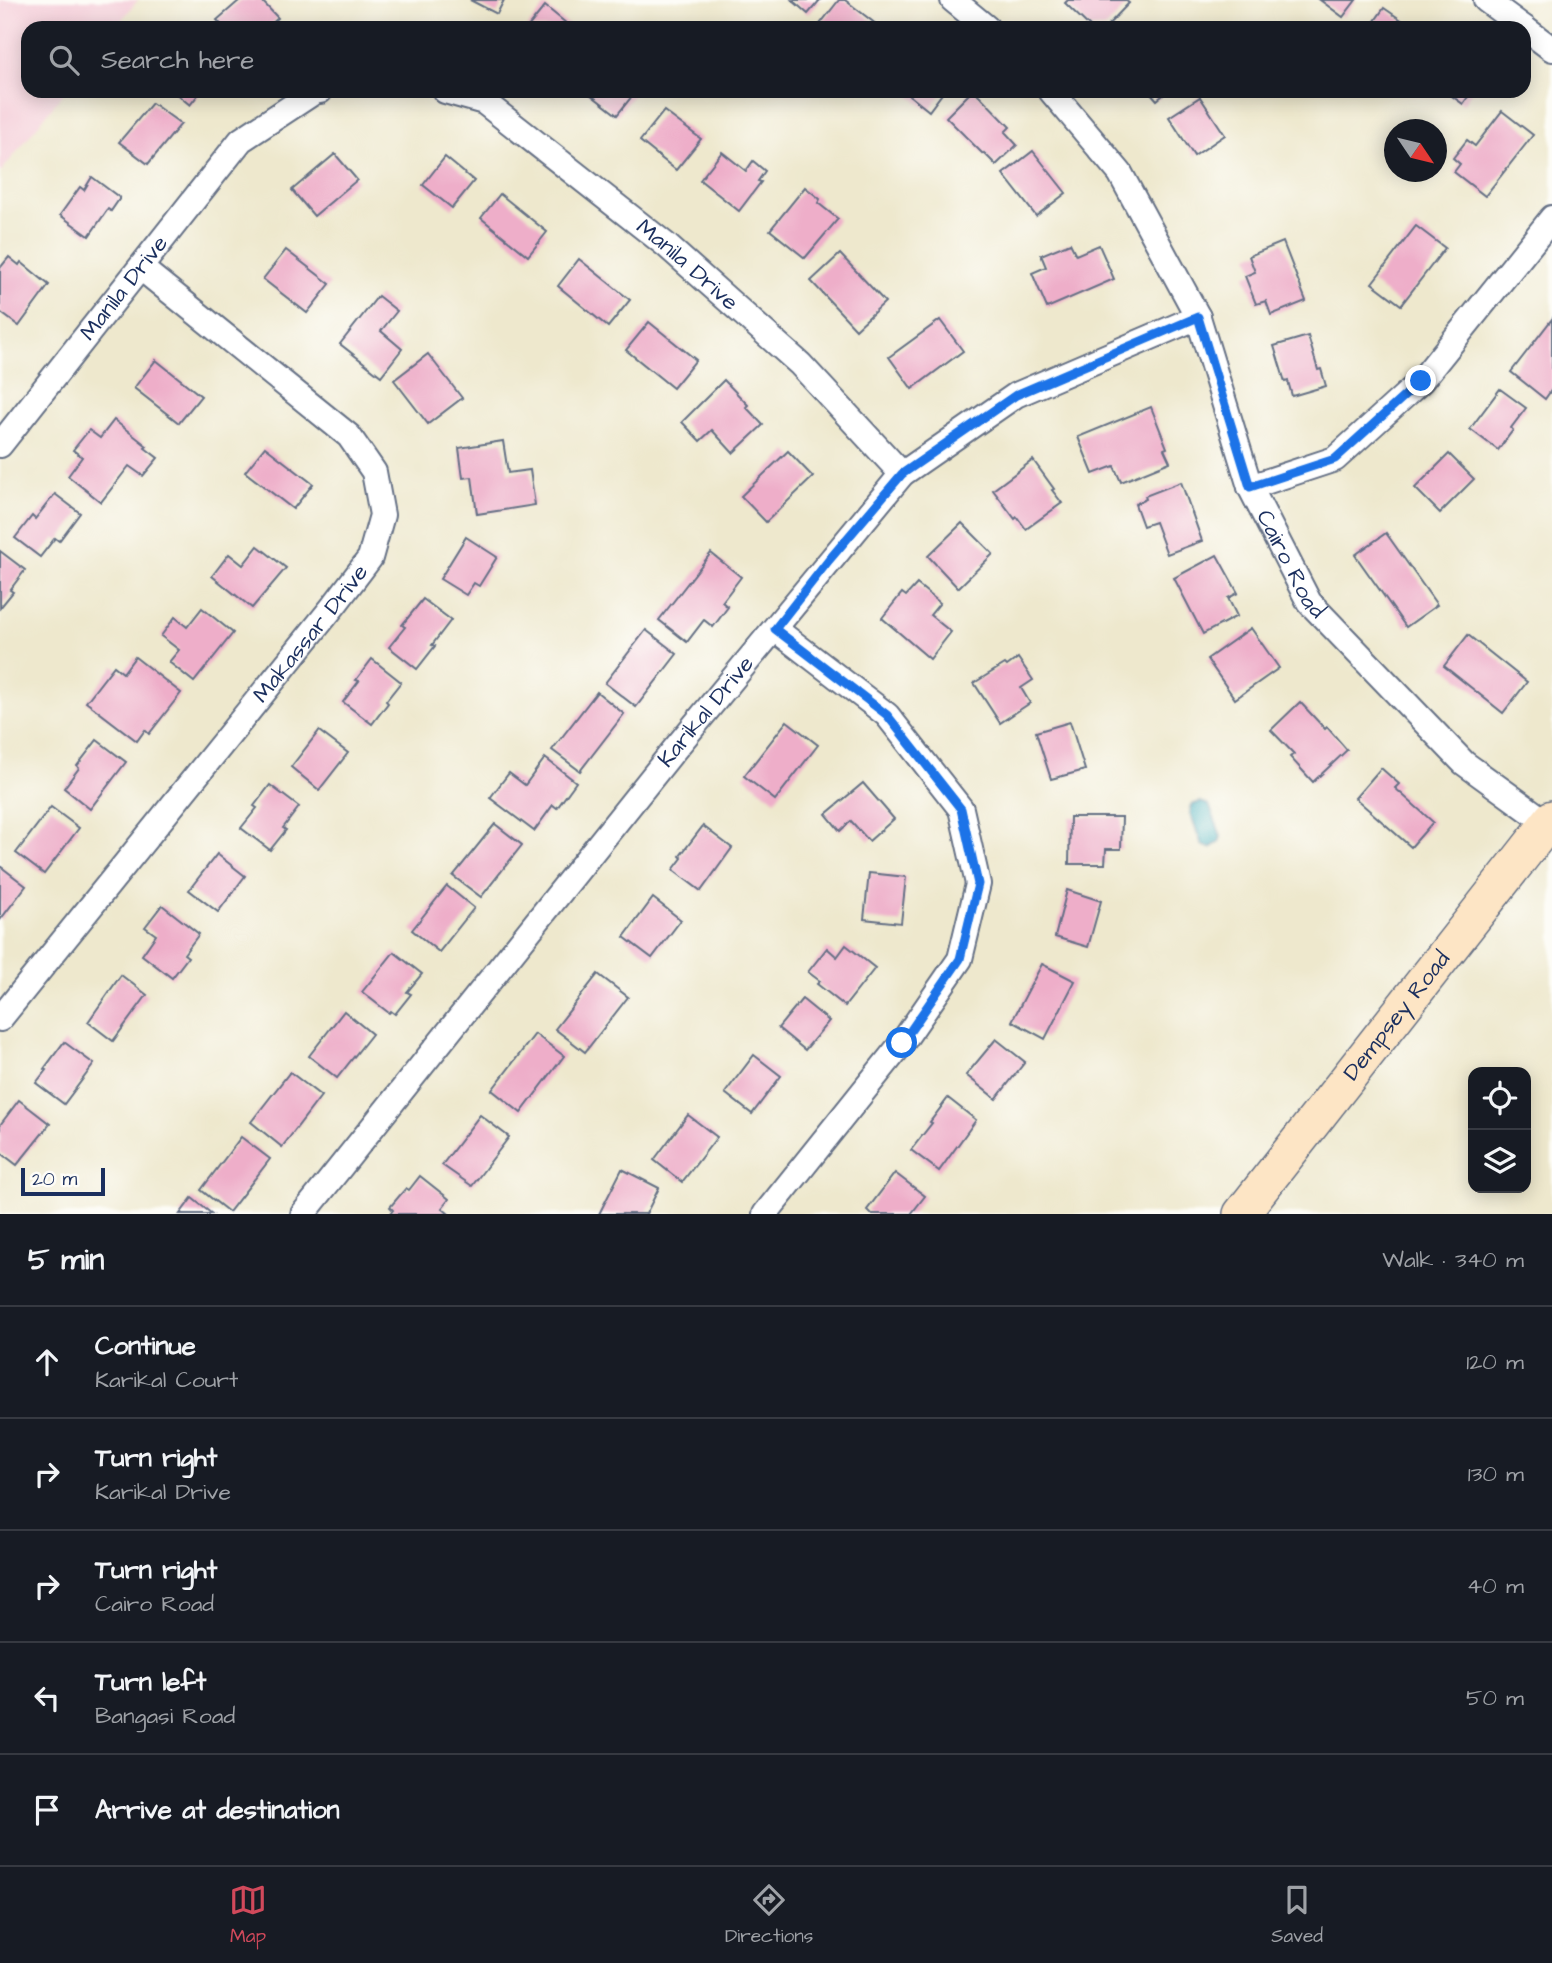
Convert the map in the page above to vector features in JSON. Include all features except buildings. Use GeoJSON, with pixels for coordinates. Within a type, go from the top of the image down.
{"type":"FeatureCollection","features":[{"type":"Feature","properties":{"kind":"main road","name":"Dempsey Road"},"geometry":{"type":"LineString","coordinates":[[1241,1214],[1550,820]]}},
{"type":"Feature","properties":{"kind":"street"},"geometry":{"type":"LineString","coordinates":[[953,0],[978,21]]}},
{"type":"Feature","properties":{"kind":"street"},"geometry":{"type":"LineString","coordinates":[[1486,0],[1514,21]]}},
{"type":"Feature","properties":{"kind":"street"},"geometry":{"type":"LineString","coordinates":[[1531,33],[1552,49]]}},
{"type":"Feature","properties":{"kind":"street","name":"Manila Drive"},"geometry":{"type":"LineString","coordinates":[[0,445],[241,140],[305,98]]}},
{"type":"Feature","properties":{"kind":"street","name":"Manila Drive"},"geometry":{"type":"LineString","coordinates":[[470,98],[484,102],[666,245],[800,364],[902,474]]}},
{"type":"Feature","properties":{"kind":"street","name":"Cairo Road"},"geometry":{"type":"LineString","coordinates":[[1057,98],[1121,173],[1198,317],[1250,487],[1308,602],[1464,763],[1550,820]]}},
{"type":"Feature","properties":{"kind":"street"},"geometry":{"type":"LineString","coordinates":[[1250,487],[1335,459],[1421,381],[1552,218]]}},
{"type":"Feature","properties":{"kind":"street","name":"Makassar Drive"},"geometry":{"type":"LineString","coordinates":[[0,1019],[363,568],[370,558],[382,516],[374,472],[349,436],[141,268]]}},
{"type":"Feature","properties":{"kind":"street","name":"Karikal Drive"},"geometry":{"type":"LineString","coordinates":[[303,1214],[674,750],[902,474],[1016,395],[1198,317]]}},
{"type":"Feature","properties":{"kind":"street"},"geometry":{"type":"LineString","coordinates":[[765,1214],[902,1043],[960,959],[978,884],[961,809],[887,715],[775,629]]}},
{"type":"Feature","properties":{"kind":"shaded area"},"geometry":{"type":"Polygon","coordinates":[[[0,0],[138,0],[121,21],[21,21],[21,98],[59,98],[0,173],[0,0]]]}},
{"type":"Feature","properties":{"kind":"water"},"geometry":{"type":"Polygon","coordinates":[[[1200,802],[1209,805],[1221,836],[1219,842],[1210,848],[1202,845],[1190,813],[1192,805],[1200,802]]]}},
{"type":"Feature","properties":{"kind":"route"},"geometry":{"type":"LineString","coordinates":[[902,1043],[960,959],[978,884],[961,809],[887,715],[775,629],[829,560],[902,474],[1016,395],[1198,317],[1250,487],[1335,459],[1421,381]]}}]}
